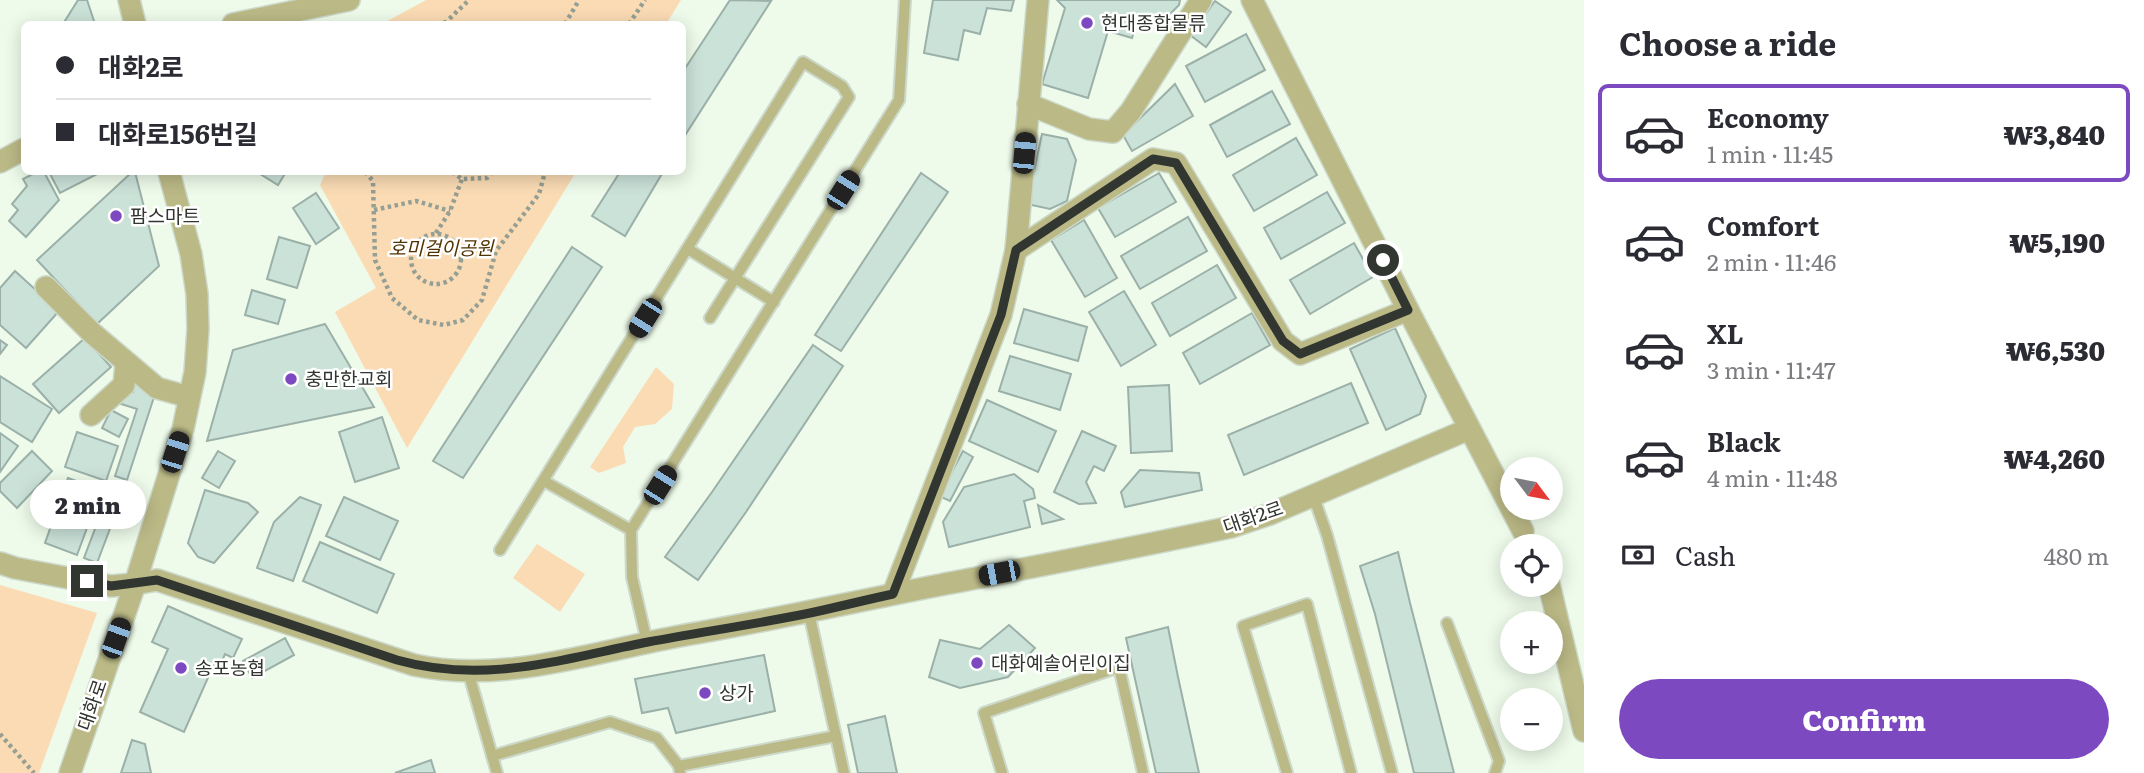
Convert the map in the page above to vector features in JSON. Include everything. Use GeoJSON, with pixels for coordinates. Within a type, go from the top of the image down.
{"type":"FeatureCollection","features":[{"type":"Feature","properties":{"kind":"street"},"geometry":{"type":"LineString","coordinates":[[129,0],[134,21]]}},
{"type":"Feature","properties":{"kind":"street"},"geometry":{"type":"LineString","coordinates":[[248,21],[349,0]]}},
{"type":"Feature","properties":{"kind":"street"},"geometry":{"type":"LineString","coordinates":[[893,594],[1001,315],[1016,250],[1038,0]]}},
{"type":"Feature","properties":{"kind":"street"},"geometry":{"type":"LineString","coordinates":[[1028,104],[1088,129],[1113,132],[1131,111],[1201,0]]}},
{"type":"Feature","properties":{"kind":"street"},"geometry":{"type":"LineString","coordinates":[[1252,0],[1408,310],[1525,534]]}},
{"type":"Feature","properties":{"kind":"street"},"geometry":{"type":"LineString","coordinates":[[0,162],[21,151]]}},
{"type":"Feature","properties":{"kind":"street"},"geometry":{"type":"LineString","coordinates":[[1016,250],[1153,159],[1176,163],[1283,341],[1300,354],[1408,310]]}},
{"type":"Feature","properties":{"kind":"street","name":"대화로"},"geometry":{"type":"LineString","coordinates":[[70,773],[135,584],[183,429],[195,372],[197,294],[191,254],[170,175]]}},
{"type":"Feature","properties":{"kind":"street"},"geometry":{"type":"LineString","coordinates":[[46,287],[125,363],[157,388],[189,397]]}},
{"type":"Feature","properties":{"kind":"street"},"geometry":{"type":"LineString","coordinates":[[91,415],[124,385],[125,363]]}},
{"type":"Feature","properties":{"kind":"street","name":"대화2로"},"geometry":{"type":"LineString","coordinates":[[0,563],[111,586],[157,580],[405,662],[438,669],[494,671],[553,663],[647,642],[810,613],[1231,527],[1469,429]]}},
{"type":"Feature","properties":{"kind":"street"},"geometry":{"type":"LineString","coordinates":[[1552,597],[1584,732]]}},
{"type":"Feature","properties":{"kind":"lane"},"geometry":{"type":"LineString","coordinates":[[647,642],[632,577],[631,530],[899,100],[905,0]]}},
{"type":"Feature","properties":{"kind":"lane"},"geometry":{"type":"LineString","coordinates":[[500,550],[803,62],[842,86],[849,97],[710,318]]}},
{"type":"Feature","properties":{"kind":"lane"},"geometry":{"type":"LineString","coordinates":[[688,249],[774,302]]}},
{"type":"Feature","properties":{"kind":"lane"},"geometry":{"type":"LineString","coordinates":[[544,481],[631,530]]}},
{"type":"Feature","properties":{"kind":"lane"},"geometry":{"type":"LineString","coordinates":[[1313,495],[1327,535],[1392,773]]}},
{"type":"Feature","properties":{"kind":"lane"},"geometry":{"type":"LineString","coordinates":[[1287,773],[1243,626],[1307,604],[1350,773]]}},
{"type":"Feature","properties":{"kind":"lane"},"geometry":{"type":"LineString","coordinates":[[810,613],[844,773]]}},
{"type":"Feature","properties":{"kind":"lane"},"geometry":{"type":"LineString","coordinates":[[1447,622],[1499,761],[1495,773]]}},
{"type":"Feature","properties":{"kind":"lane"},"geometry":{"type":"LineString","coordinates":[[1002,773],[984,713],[1119,667],[1143,773]]}},
{"type":"Feature","properties":{"kind":"lane"},"geometry":{"type":"LineString","coordinates":[[468,671],[497,773]]}},
{"type":"Feature","properties":{"kind":"lane"},"geometry":{"type":"LineString","coordinates":[[492,755],[610,722],[657,737],[679,769],[836,736]]}},
{"type":"Feature","properties":{"kind":"path"},"geometry":{"type":"LineString","coordinates":[[447,21],[469,0]]}},
{"type":"Feature","properties":{"kind":"path"},"geometry":{"type":"LineString","coordinates":[[567,21],[579,0]]}},
{"type":"Feature","properties":{"kind":"path"},"geometry":{"type":"LineString","coordinates":[[631,21],[645,0]]}},
{"type":"Feature","properties":{"kind":"path"},"geometry":{"type":"LineString","coordinates":[[368,175],[373,181],[375,260],[392,298],[418,320],[444,325],[463,320],[482,300],[496,251],[539,194],[543,175]]}},
{"type":"Feature","properties":{"kind":"path"},"geometry":{"type":"LineString","coordinates":[[457,175],[463,179],[488,175]]}},
{"type":"Feature","properties":{"kind":"path"},"geometry":{"type":"LineString","coordinates":[[436,233],[457,244],[461,260],[455,275],[442,283],[434,284],[419,277],[411,262],[411,253],[420,239],[436,233],[450,211],[463,179]]}},
{"type":"Feature","properties":{"kind":"path"},"geometry":{"type":"LineString","coordinates":[[374,210],[416,201],[450,211]]}},
{"type":"Feature","properties":{"kind":"path"},"geometry":{"type":"LineString","coordinates":[[0,734],[34,773]]}},
{"type":"Feature","properties":{"kind":"green space"},"geometry":{"type":"Polygon","coordinates":[[[426,0],[681,0],[668,21],[388,21],[426,0]]]}},
{"type":"Feature","properties":{"kind":"green space","name":"호미걸이공원"},"geometry":{"type":"Polygon","coordinates":[[[325,175],[574,175],[407,448],[335,312],[376,288],[320,185],[325,175]]]}},
{"type":"Feature","properties":{"kind":"green space"},"geometry":{"type":"Polygon","coordinates":[[[656,367],[674,384],[672,409],[655,424],[635,427],[623,447],[626,463],[599,473],[590,467],[656,367]]]}},
{"type":"Feature","properties":{"kind":"green space"},"geometry":{"type":"Polygon","coordinates":[[[537,544],[585,574],[560,612],[513,578],[537,544]]]}},
{"type":"Feature","properties":{"kind":"green space"},"geometry":{"type":"Polygon","coordinates":[[[0,585],[97,613],[39,773],[0,773],[0,585]]]}},
{"type":"Feature","properties":{"kind":"building"},"geometry":{"type":"Polygon","coordinates":[[[78,0],[87,0],[94,21],[65,21],[78,0]]]}},
{"type":"Feature","properties":{"kind":"building"},"geometry":{"type":"Polygon","coordinates":[[[730,0],[771,1],[686,134],[686,67],[730,0]]]}},
{"type":"Feature","properties":{"kind":"building"},"geometry":{"type":"Polygon","coordinates":[[[933,0],[1014,0],[1011,11],[987,8],[980,34],[964,30],[958,60],[924,53],[933,0]]]}},
{"type":"Feature","properties":{"kind":"building"},"geometry":{"type":"Polygon","coordinates":[[[1057,0],[1180,0],[1179,5],[1161,23],[1138,16],[1132,38],[1108,31],[1088,98],[1042,84],[1065,8],[1057,0]]]}},
{"type":"Feature","properties":{"kind":"building"},"geometry":{"type":"Polygon","coordinates":[[[1215,1],[1231,12],[1206,47],[1190,35],[1215,1]]]}},
{"type":"Feature","properties":{"kind":"building"},"geometry":{"type":"Polygon","coordinates":[[[1246,34],[1265,70],[1205,102],[1186,66],[1246,34]]]}},
{"type":"Feature","properties":{"kind":"building"},"geometry":{"type":"Polygon","coordinates":[[[1175,84],[1193,116],[1132,151],[1123,135],[1175,84]]]}},
{"type":"Feature","properties":{"kind":"building"},"geometry":{"type":"Polygon","coordinates":[[[1272,91],[1290,124],[1227,157],[1210,125],[1272,91]]]}},
{"type":"Feature","properties":{"kind":"building"},"geometry":{"type":"Polygon","coordinates":[[[1042,134],[1067,139],[1076,160],[1067,201],[1050,209],[1027,204],[1042,134]]]}},
{"type":"Feature","properties":{"kind":"building"},"geometry":{"type":"Polygon","coordinates":[[[1296,138],[1317,175],[1254,211],[1233,175],[1296,138]]]}},
{"type":"Feature","properties":{"kind":"building"},"geometry":{"type":"Polygon","coordinates":[[[921,173],[948,192],[841,351],[815,335],[921,173]]]}},
{"type":"Feature","properties":{"kind":"building"},"geometry":{"type":"Polygon","coordinates":[[[1159,173],[1176,202],[1115,237],[1098,208],[1159,173]]]}},
{"type":"Feature","properties":{"kind":"building"},"geometry":{"type":"Polygon","coordinates":[[[31,175],[46,175],[59,200],[26,237],[9,221],[18,210],[12,204],[27,186],[23,179],[31,175]]]}},
{"type":"Feature","properties":{"kind":"building"},"geometry":{"type":"Polygon","coordinates":[[[51,175],[95,175],[60,193],[51,175]]]}},
{"type":"Feature","properties":{"kind":"building","name":"팜스마트"},"geometry":{"type":"Polygon","coordinates":[[[129,175],[136,175],[159,266],[97,324],[37,260],[129,175]]]}},
{"type":"Feature","properties":{"kind":"building"},"geometry":{"type":"Polygon","coordinates":[[[262,175],[284,175],[278,185],[262,175]]]}},
{"type":"Feature","properties":{"kind":"building"},"geometry":{"type":"Polygon","coordinates":[[[618,175],[661,175],[625,236],[592,216],[618,175]]]}},
{"type":"Feature","properties":{"kind":"building"},"geometry":{"type":"Polygon","coordinates":[[[1327,192],[1345,223],[1281,259],[1264,228],[1327,192]]]}},
{"type":"Feature","properties":{"kind":"building"},"geometry":{"type":"Polygon","coordinates":[[[316,193],[339,228],[316,244],[293,208],[316,193]]]}},
{"type":"Feature","properties":{"kind":"building"},"geometry":{"type":"Polygon","coordinates":[[[1188,217],[1207,251],[1140,289],[1121,256],[1188,217]]]}},
{"type":"Feature","properties":{"kind":"building"},"geometry":{"type":"Polygon","coordinates":[[[1084,220],[1117,278],[1085,297],[1051,240],[1084,220]]]}},
{"type":"Feature","properties":{"kind":"building"},"geometry":{"type":"Polygon","coordinates":[[[279,237],[310,246],[297,288],[267,279],[279,237]]]}},
{"type":"Feature","properties":{"kind":"building"},"geometry":{"type":"Polygon","coordinates":[[[1354,243],[1373,277],[1310,314],[1290,280],[1354,243]]]}},
{"type":"Feature","properties":{"kind":"building"},"geometry":{"type":"Polygon","coordinates":[[[572,247],[602,267],[463,478],[433,461],[572,247]]]}},
{"type":"Feature","properties":{"kind":"building"},"geometry":{"type":"Polygon","coordinates":[[[1217,265],[1236,298],[1170,336],[1152,303],[1217,265]]]}},
{"type":"Feature","properties":{"kind":"building"},"geometry":{"type":"Polygon","coordinates":[[[15,271],[59,311],[26,348],[0,325],[0,288],[15,271]]]}},
{"type":"Feature","properties":{"kind":"building"},"geometry":{"type":"Polygon","coordinates":[[[252,290],[285,300],[278,324],[245,315],[252,290]]]}},
{"type":"Feature","properties":{"kind":"building"},"geometry":{"type":"Polygon","coordinates":[[[1124,291],[1156,345],[1121,366],[1089,312],[1124,291]]]}},
{"type":"Feature","properties":{"kind":"building"},"geometry":{"type":"Polygon","coordinates":[[[1024,309],[1087,327],[1078,361],[1014,343],[1024,309]]]}},
{"type":"Feature","properties":{"kind":"building"},"geometry":{"type":"Polygon","coordinates":[[[1252,313],[1270,345],[1200,384],[1183,353],[1252,313]]]}},
{"type":"Feature","properties":{"kind":"building","name":"충만한교회"},"geometry":{"type":"Polygon","coordinates":[[[325,324],[374,407],[207,441],[233,350],[325,324]]]}},
{"type":"Feature","properties":{"kind":"building"},"geometry":{"type":"Polygon","coordinates":[[[1395,328],[1426,396],[1420,414],[1386,430],[1350,349],[1395,328]]]}},
{"type":"Feature","properties":{"kind":"building"},"geometry":{"type":"Polygon","coordinates":[[[85,338],[111,367],[59,413],[33,384],[85,338]]]}},
{"type":"Feature","properties":{"kind":"building"},"geometry":{"type":"Polygon","coordinates":[[[0,340],[7,345],[0,354],[0,340]]]}},
{"type":"Feature","properties":{"kind":"building"},"geometry":{"type":"Polygon","coordinates":[[[813,345],[843,366],[698,580],[665,557],[813,345]]]}},
{"type":"Feature","properties":{"kind":"building"},"geometry":{"type":"Polygon","coordinates":[[[1010,356],[1071,374],[1060,410],[999,391],[1010,356]]]}},
{"type":"Feature","properties":{"kind":"building"},"geometry":{"type":"Polygon","coordinates":[[[0,376],[52,409],[32,442],[0,422],[0,376]]]}},
{"type":"Feature","properties":{"kind":"building"},"geometry":{"type":"Polygon","coordinates":[[[1351,383],[1368,423],[1244,475],[1228,435],[1351,383]]]}},
{"type":"Feature","properties":{"kind":"building"},"geometry":{"type":"Polygon","coordinates":[[[135,384],[156,391],[127,480],[115,476],[137,409],[118,403],[127,390],[133,392],[135,384]]]}},
{"type":"Feature","properties":{"kind":"building"},"geometry":{"type":"Polygon","coordinates":[[[1169,385],[1172,451],[1131,453],[1128,387],[1169,385]]]}},
{"type":"Feature","properties":{"kind":"building"},"geometry":{"type":"Polygon","coordinates":[[[987,400],[1056,431],[1038,472],[969,441],[987,400]]]}},
{"type":"Feature","properties":{"kind":"building"},"geometry":{"type":"Polygon","coordinates":[[[111,410],[128,419],[119,437],[102,428],[111,410]]]}},
{"type":"Feature","properties":{"kind":"building"},"geometry":{"type":"Polygon","coordinates":[[[382,417],[399,468],[355,482],[339,432],[382,417]]]}},
{"type":"Feature","properties":{"kind":"building"},"geometry":{"type":"Polygon","coordinates":[[[1082,431],[1116,446],[1104,471],[1094,466],[1086,482],[1096,503],[1079,504],[1054,492],[1082,431]]]}},
{"type":"Feature","properties":{"kind":"building"},"geometry":{"type":"Polygon","coordinates":[[[77,432],[118,446],[106,481],[65,467],[77,432]]]}},
{"type":"Feature","properties":{"kind":"building"},"geometry":{"type":"Polygon","coordinates":[[[0,433],[18,446],[0,472],[0,433]]]}},
{"type":"Feature","properties":{"kind":"building"},"geometry":{"type":"Polygon","coordinates":[[[32,451],[52,471],[17,508],[0,491],[0,483],[32,451]]]}},
{"type":"Feature","properties":{"kind":"building"},"geometry":{"type":"Polygon","coordinates":[[[218,451],[235,461],[219,488],[202,478],[218,451]]]}},
{"type":"Feature","properties":{"kind":"building"},"geometry":{"type":"Polygon","coordinates":[[[963,451],[973,457],[950,501],[939,496],[963,451]]]}},
{"type":"Feature","properties":{"kind":"building"},"geometry":{"type":"Polygon","coordinates":[[[1140,470],[1199,473],[1202,490],[1125,507],[1121,492],[1140,470]]]}},
{"type":"Feature","properties":{"kind":"building"},"geometry":{"type":"Polygon","coordinates":[[[1014,474],[1033,489],[1035,498],[1024,501],[1030,527],[949,547],[943,522],[964,487],[1014,474]]]}},
{"type":"Feature","properties":{"kind":"building"},"geometry":{"type":"Polygon","coordinates":[[[68,478],[101,490],[77,555],[45,543],[68,478]]]}},
{"type":"Feature","properties":{"kind":"building"},"geometry":{"type":"Polygon","coordinates":[[[205,490],[248,503],[258,512],[214,563],[198,557],[188,543],[205,490]]]}},
{"type":"Feature","properties":{"kind":"building"},"geometry":{"type":"Polygon","coordinates":[[[300,497],[321,505],[293,581],[257,568],[274,522],[300,497]]]}},
{"type":"Feature","properties":{"kind":"building"},"geometry":{"type":"Polygon","coordinates":[[[344,497],[398,521],[380,560],[326,536],[344,497]]]}},
{"type":"Feature","properties":{"kind":"building"},"geometry":{"type":"Polygon","coordinates":[[[104,505],[117,510],[97,563],[84,558],[104,505]]]}},
{"type":"Feature","properties":{"kind":"building"},"geometry":{"type":"Polygon","coordinates":[[[1038,505],[1063,519],[1042,524],[1038,505]]]}},
{"type":"Feature","properties":{"kind":"building"},"geometry":{"type":"Polygon","coordinates":[[[320,542],[394,574],[377,613],[303,581],[320,542]]]}},
{"type":"Feature","properties":{"kind":"building"},"geometry":{"type":"Polygon","coordinates":[[[1398,552],[1454,773],[1414,773],[1375,614],[1360,566],[1398,552]]]}},
{"type":"Feature","properties":{"kind":"building"},"geometry":{"type":"Polygon","coordinates":[[[168,606],[242,639],[233,658],[225,654],[220,666],[214,664],[184,732],[140,712],[168,649],[152,642],[168,606]]]}},
{"type":"Feature","properties":{"kind":"building","name":"대화예솔어린이집"},"geometry":{"type":"Polygon","coordinates":[[[1009,625],[1035,648],[1008,677],[960,688],[929,677],[940,640],[980,649],[1009,625]]]}},
{"type":"Feature","properties":{"kind":"building"},"geometry":{"type":"Polygon","coordinates":[[[1168,627],[1199,773],[1156,773],[1126,638],[1168,627]]]}},
{"type":"Feature","properties":{"kind":"building"},"geometry":{"type":"Polygon","coordinates":[[[285,638],[294,655],[252,678],[243,661],[285,638]]]}},
{"type":"Feature","properties":{"kind":"building","name":"상가"},"geometry":{"type":"Polygon","coordinates":[[[764,655],[775,711],[676,733],[668,708],[642,713],[635,679],[764,655]]]}},
{"type":"Feature","properties":{"kind":"building"},"geometry":{"type":"Polygon","coordinates":[[[885,716],[897,773],[858,773],[848,725],[885,716]]]}},
{"type":"Feature","properties":{"kind":"building"},"geometry":{"type":"Polygon","coordinates":[[[132,740],[145,744],[151,773],[121,773],[132,740]]]}},
{"type":"Feature","properties":{"kind":"building"},"geometry":{"type":"Polygon","coordinates":[[[431,760],[435,773],[395,773],[431,760]]]}},
{"type":"Feature","properties":{"kind":"place","name":"현대종합물류"},"geometry":{"type":"Point","coordinates":[1087,23]}},
{"type":"Feature","properties":{"kind":"place","name":"팜스마트"},"geometry":{"type":"Point","coordinates":[116,216]}},
{"type":"Feature","properties":{"kind":"place","name":"충만한교회"},"geometry":{"type":"Point","coordinates":[291,379]}},
{"type":"Feature","properties":{"kind":"place","name":"대화예솔어린이집"},"geometry":{"type":"Point","coordinates":[977,663]}},
{"type":"Feature","properties":{"kind":"place","name":"송포농협"},"geometry":{"type":"Point","coordinates":[181,668]}},
{"type":"Feature","properties":{"kind":"place","name":"상가"},"geometry":{"type":"Point","coordinates":[705,693]}},
{"type":"Feature","properties":{"kind":"route"},"geometry":{"type":"LineString","coordinates":[[87,581],[111,586],[157,580],[414,665],[468,671],[494,671],[553,663],[647,642],[810,613],[893,594],[1001,315],[1016,250],[1153,159],[1176,163],[1283,341],[1300,354],[1408,310],[1383,260]]}}]}
